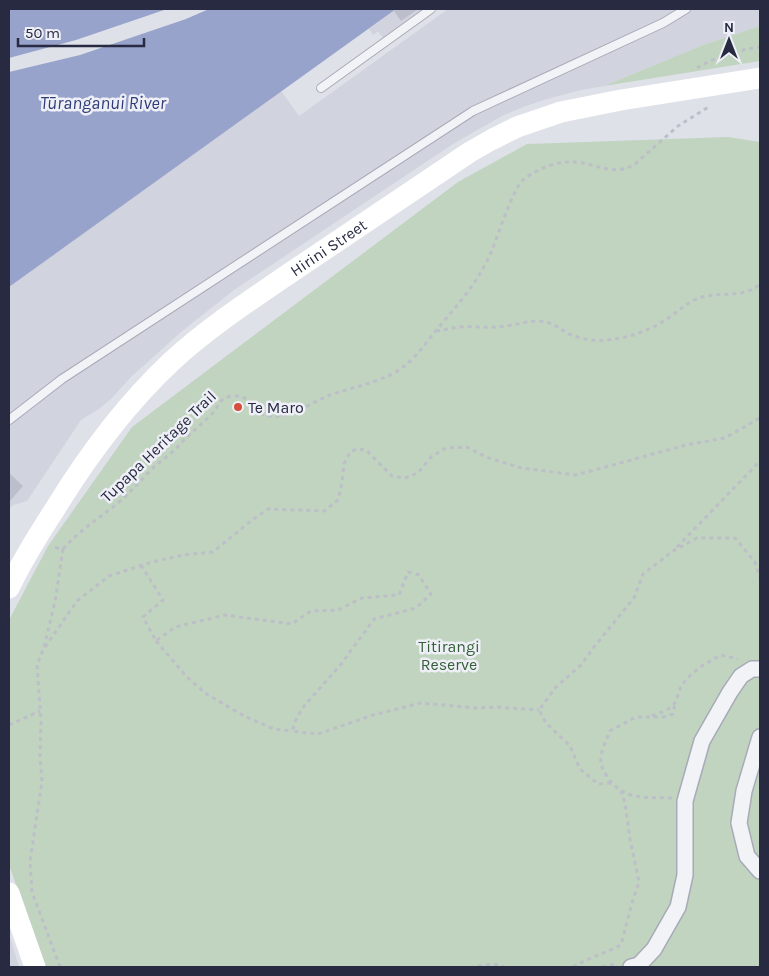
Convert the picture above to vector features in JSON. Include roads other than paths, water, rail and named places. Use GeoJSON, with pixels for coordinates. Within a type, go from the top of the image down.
{"type":"FeatureCollection","features":[{"type":"Feature","properties":{"kind":"main road","name":"Hirini Street"},"geometry":{"type":"LineString","coordinates":[[9,588],[26,551],[91,453],[131,402],[197,339],[249,301],[470,152],[517,127],[573,109],[760,78]]}},
{"type":"Feature","properties":{"kind":"main road"},"geometry":{"type":"LineString","coordinates":[[9,893],[35,967]]}},
{"type":"Feature","properties":{"kind":"street"},"geometry":{"type":"LineString","coordinates":[[632,967],[639,965],[654,949],[678,908],[685,875],[684,801],[702,741],[741,676],[756,669]]}},
{"type":"Feature","properties":{"kind":"street"},"geometry":{"type":"LineString","coordinates":[[760,737],[744,791],[739,823],[747,856],[760,871]]}},
{"type":"Feature","properties":{"kind":"lane"},"geometry":{"type":"LineString","coordinates":[[321,88],[431,9]]}},
{"type":"Feature","properties":{"kind":"lane"},"geometry":{"type":"LineString","coordinates":[[9,420],[62,379],[473,110],[663,23],[686,9]]}},
{"type":"Feature","properties":{"kind":"water","name":"Tūranganui River"},"geometry":{"type":"Polygon","coordinates":[[[9,9],[396,9],[9,287],[9,9]]]}},
{"type":"Feature","properties":{"kind":"place","name":"Te Maro"},"geometry":{"type":"Point","coordinates":[238,407]}},
{"type":"Feature","properties":{"kind":"park label","name":"Titirangi Reserve"},"geometry":{"type":"Point","coordinates":[449,655]}}]}
